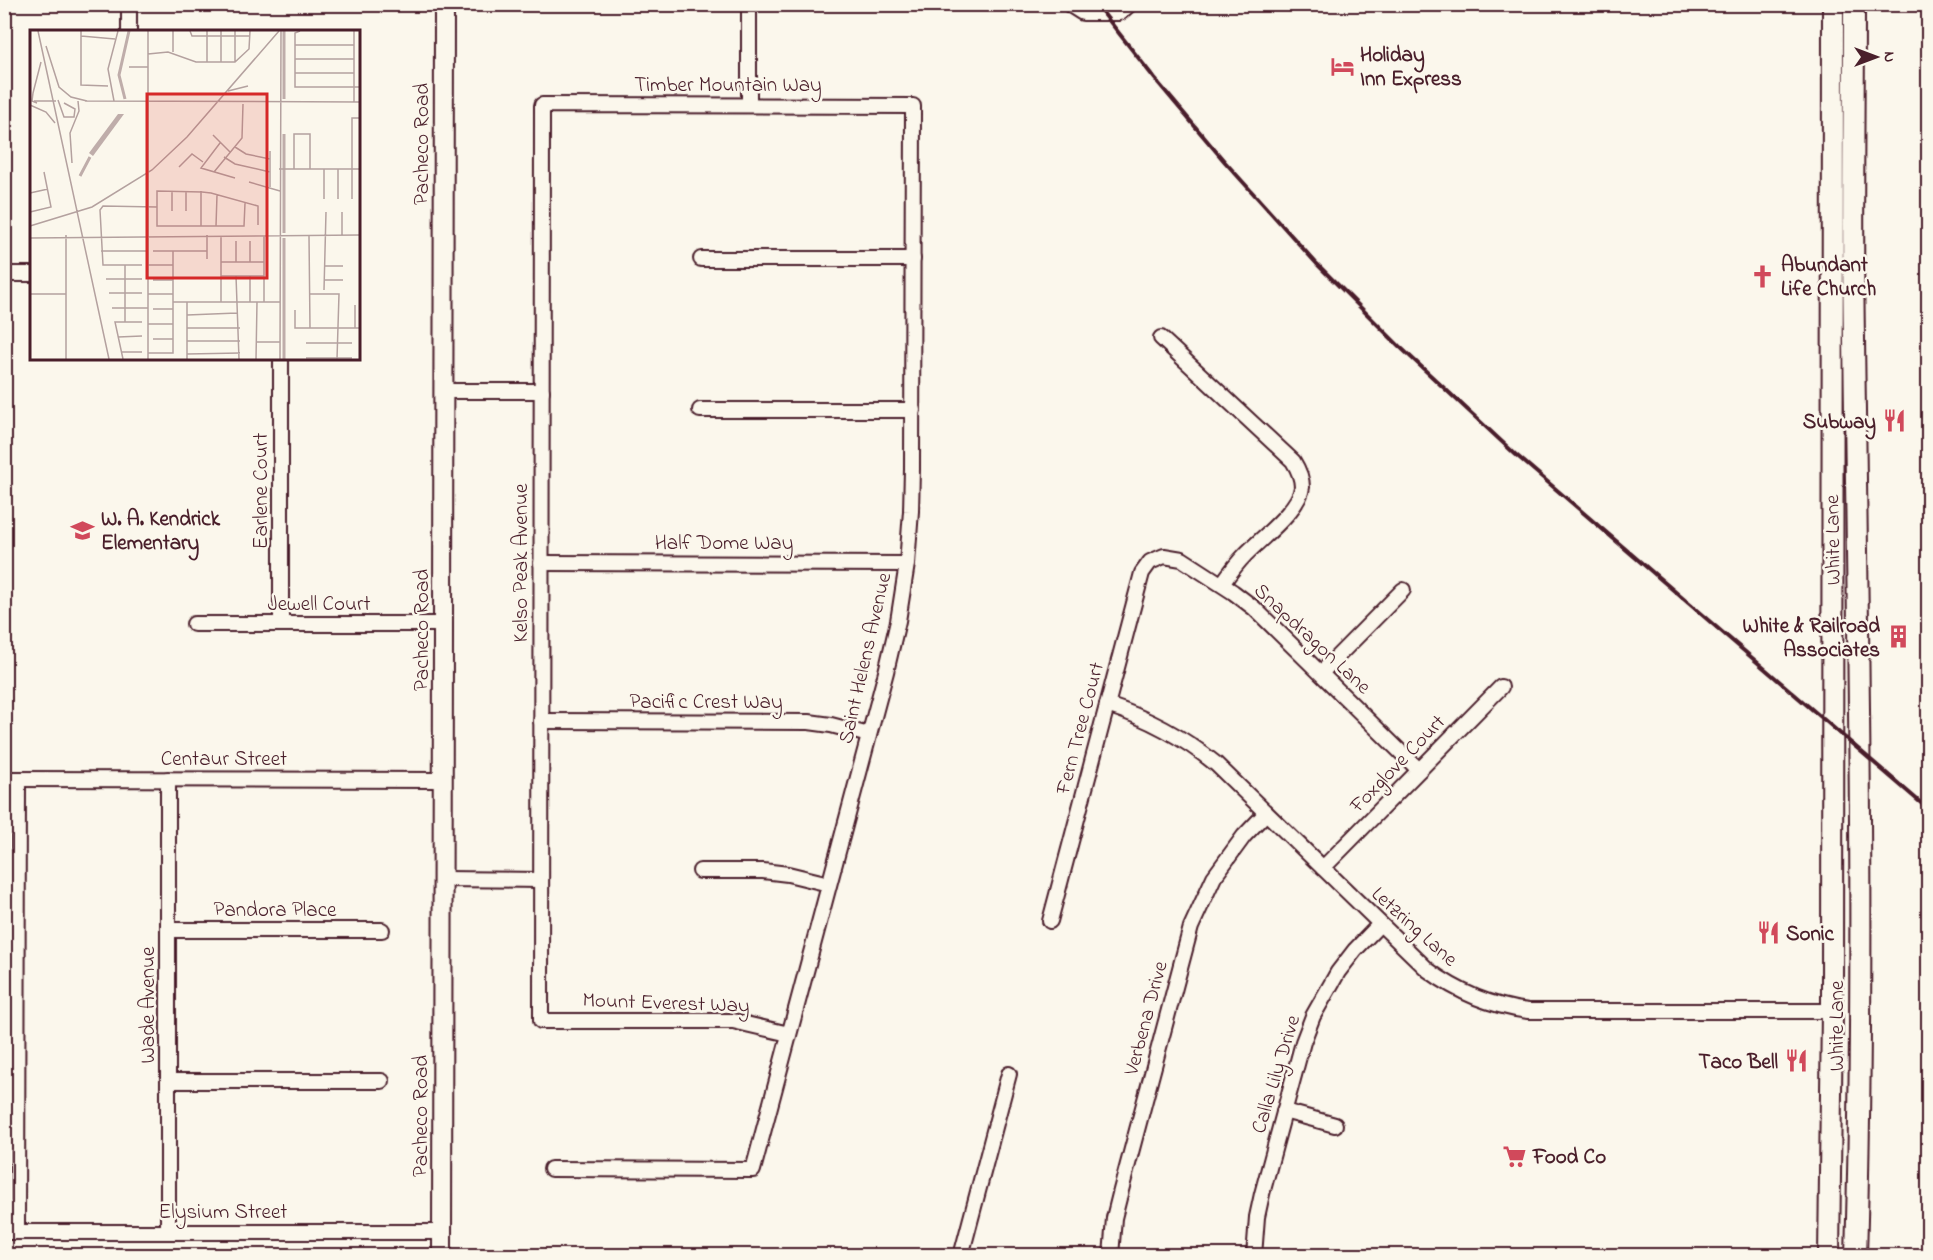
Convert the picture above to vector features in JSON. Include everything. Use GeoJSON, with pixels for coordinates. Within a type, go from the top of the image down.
{"type":"FeatureCollection","features":[{"type":"Feature","properties":{"kind":"main road","name":"White Lane"},"geometry":{"type":"LineString","coordinates":[[1829,1256],[1832,1011],[1833,4]]}},
{"type":"Feature","properties":{"kind":"main road","name":"White Lane"},"geometry":{"type":"LineString","coordinates":[[1854,4],[1854,336],[1861,892],[1860,1101],[1856,1256]]}},
{"type":"Feature","properties":{"kind":"main road"},"geometry":{"type":"LineString","coordinates":[[1832,620],[1840,628],[1844,638],[1858,695]]}},
{"type":"Feature","properties":{"kind":"main road"},"geometry":{"type":"LineString","coordinates":[[1832,768],[1839,776],[1843,788],[1861,892]]}},
{"type":"Feature","properties":{"kind":"main road"},"geometry":{"type":"LineString","coordinates":[[1831,894],[1843,986],[1848,1001],[1860,1015]]}},
{"type":"Feature","properties":{"kind":"main road"},"geometry":{"type":"LineString","coordinates":[[1832,1011],[1840,1019],[1860,1101]]}},
{"type":"Feature","properties":{"kind":"main road"},"geometry":{"type":"LineString","coordinates":[[1831,1104],[1844,1161],[1848,1172],[1858,1181]]}},
{"type":"Feature","properties":{"kind":"street"},"geometry":{"type":"LineString","coordinates":[[129,4],[129,30]]}},
{"type":"Feature","properties":{"kind":"street","name":"Pacheco Road"},"geometry":{"type":"LineString","coordinates":[[442,1256],[444,4]]}},
{"type":"Feature","properties":{"kind":"street"},"geometry":{"type":"LineString","coordinates":[[748,105],[749,4]]}},
{"type":"Feature","properties":{"kind":"street"},"geometry":{"type":"LineString","coordinates":[[1072,4],[1083,12],[1119,11],[1127,4]]}},
{"type":"Feature","properties":{"kind":"street","name":"Timber Mountain Way"},"geometry":{"type":"LineString","coordinates":[[542,105],[913,105]]}},
{"type":"Feature","properties":{"kind":"street","name":"Kelso Peak Avenue"},"geometry":{"type":"LineString","coordinates":[[541,1021],[542,105]]}},
{"type":"Feature","properties":{"kind":"street","name":"Saint Helens Avenue"},"geometry":{"type":"LineString","coordinates":[[551,1169],[753,1170],[898,621],[907,564],[911,511],[913,410],[913,105]]}},
{"type":"Feature","properties":{"kind":"street"},"geometry":{"type":"LineString","coordinates":[[701,259],[913,259]]}},
{"type":"Feature","properties":{"kind":"street"},"geometry":{"type":"LineString","coordinates":[[4,274],[30,274]]}},
{"type":"Feature","properties":{"kind":"street"},"geometry":{"type":"LineString","coordinates":[[1161,338],[1293,461],[1300,473],[1302,487],[1300,496],[1293,507],[1245,554],[1222,584]]}},
{"type":"Feature","properties":{"kind":"street","name":"Earlene Court"},"geometry":{"type":"LineString","coordinates":[[281,360],[281,624]]}},
{"type":"Feature","properties":{"kind":"street"},"geometry":{"type":"LineString","coordinates":[[444,391],[542,391]]}},
{"type":"Feature","properties":{"kind":"street"},"geometry":{"type":"LineString","coordinates":[[700,410],[913,410]]}},
{"type":"Feature","properties":{"kind":"street","name":"Snapdragon Lane"},"geometry":{"type":"LineString","coordinates":[[1164,556],[1182,559],[1222,584],[1254,608],[1419,770]]}},
{"type":"Feature","properties":{"kind":"street","name":"Fern Tree Court"},"geometry":{"type":"LineString","coordinates":[[1050,921],[1142,573],[1149,562],[1164,556]]}},
{"type":"Feature","properties":{"kind":"street","name":"Half Dome Way"},"geometry":{"type":"LineString","coordinates":[[541,563],[907,564]]}},
{"type":"Feature","properties":{"kind":"street"},"geometry":{"type":"LineString","coordinates":[[1321,673],[1403,590]]}},
{"type":"Feature","properties":{"kind":"street","name":"Jewell Court"},"geometry":{"type":"LineString","coordinates":[[194,624],[443,624]]}},
{"type":"Feature","properties":{"kind":"street","name":"Foxglove Court"},"geometry":{"type":"LineString","coordinates":[[1323,868],[1501,687]]}},
{"type":"Feature","properties":{"kind":"street","name":"Letzring Lane"},"geometry":{"type":"LineString","coordinates":[[1107,705],[1145,718],[1177,735],[1216,764],[1428,970],[1466,995],[1507,1008],[1528,1011],[1832,1011]]}},
{"type":"Feature","properties":{"kind":"street","name":"Pacific Crest Way"},"geometry":{"type":"LineString","coordinates":[[541,721],[809,722],[869,735]]}},
{"type":"Feature","properties":{"kind":"street"},"geometry":{"type":"LineString","coordinates":[[11,779],[11,1232]]}},
{"type":"Feature","properties":{"kind":"street","name":"Centaur Street"},"geometry":{"type":"LineString","coordinates":[[11,779],[443,780]]}},
{"type":"Feature","properties":{"kind":"street","name":"Wade Avenue"},"geometry":{"type":"LineString","coordinates":[[168,779],[168,1232]]}},
{"type":"Feature","properties":{"kind":"street","name":"Verbena Drive"},"geometry":{"type":"LineString","coordinates":[[1111,1256],[1114,1218],[1191,927],[1201,902],[1227,858],[1266,813]]}},
{"type":"Feature","properties":{"kind":"street"},"geometry":{"type":"LineString","coordinates":[[700,871],[763,871],[788,874],[829,884]]}},
{"type":"Feature","properties":{"kind":"street"},"geometry":{"type":"LineString","coordinates":[[443,879],[541,880]]}},
{"type":"Feature","properties":{"kind":"street","name":"Calla Lily Drive"},"geometry":{"type":"LineString","coordinates":[[1254,1256],[1257,1217],[1303,1042],[1321,999],[1338,972],[1380,924]]}},
{"type":"Feature","properties":{"kind":"street","name":"Pandora Place"},"geometry":{"type":"LineString","coordinates":[[168,930],[382,930]]}},
{"type":"Feature","properties":{"kind":"street","name":"Mount Everest Way"},"geometry":{"type":"LineString","coordinates":[[541,1021],[733,1022],[789,1034]]}},
{"type":"Feature","properties":{"kind":"street"},"geometry":{"type":"LineString","coordinates":[[961,1256],[1009,1074]]}},
{"type":"Feature","properties":{"kind":"street"},"geometry":{"type":"LineString","coordinates":[[168,1081],[382,1081]]}},
{"type":"Feature","properties":{"kind":"street"},"geometry":{"type":"LineString","coordinates":[[1284,1111],[1335,1125]]}},
{"type":"Feature","properties":{"kind":"street","name":"Elysium Street"},"geometry":{"type":"LineString","coordinates":[[11,1232],[442,1232]]}},
{"type":"Feature","properties":{"kind":"railway"},"geometry":{"type":"LineString","coordinates":[[1096,4],[1225,162],[1317,264],[1399,346],[1515,454],[1928,809]]}},
{"type":"Feature","properties":{"kind":"place","name":"Holiday Inn Express"},"geometry":{"type":"Point","coordinates":[1342,66]}},
{"type":"Feature","properties":{"kind":"place","name":"Abundant Life Church"},"geometry":{"type":"Point","coordinates":[1763,276]}},
{"type":"Feature","properties":{"kind":"place","name":"Subway"},"geometry":{"type":"Point","coordinates":[1894,421]}},
{"type":"Feature","properties":{"kind":"place","name":"W. A. Kendrick Elementary"},"geometry":{"type":"Point","coordinates":[83,530]}},
{"type":"Feature","properties":{"kind":"place","name":"White & Railroad Associates"},"geometry":{"type":"Point","coordinates":[1898,637]}},
{"type":"Feature","properties":{"kind":"place","name":"Sonic"},"geometry":{"type":"Point","coordinates":[1768,933]}},
{"type":"Feature","properties":{"kind":"place","name":"Taco Bell"},"geometry":{"type":"Point","coordinates":[1796,1061]}},
{"type":"Feature","properties":{"kind":"place","name":"Food Co"},"geometry":{"type":"Point","coordinates":[1515,1156]}}]}
